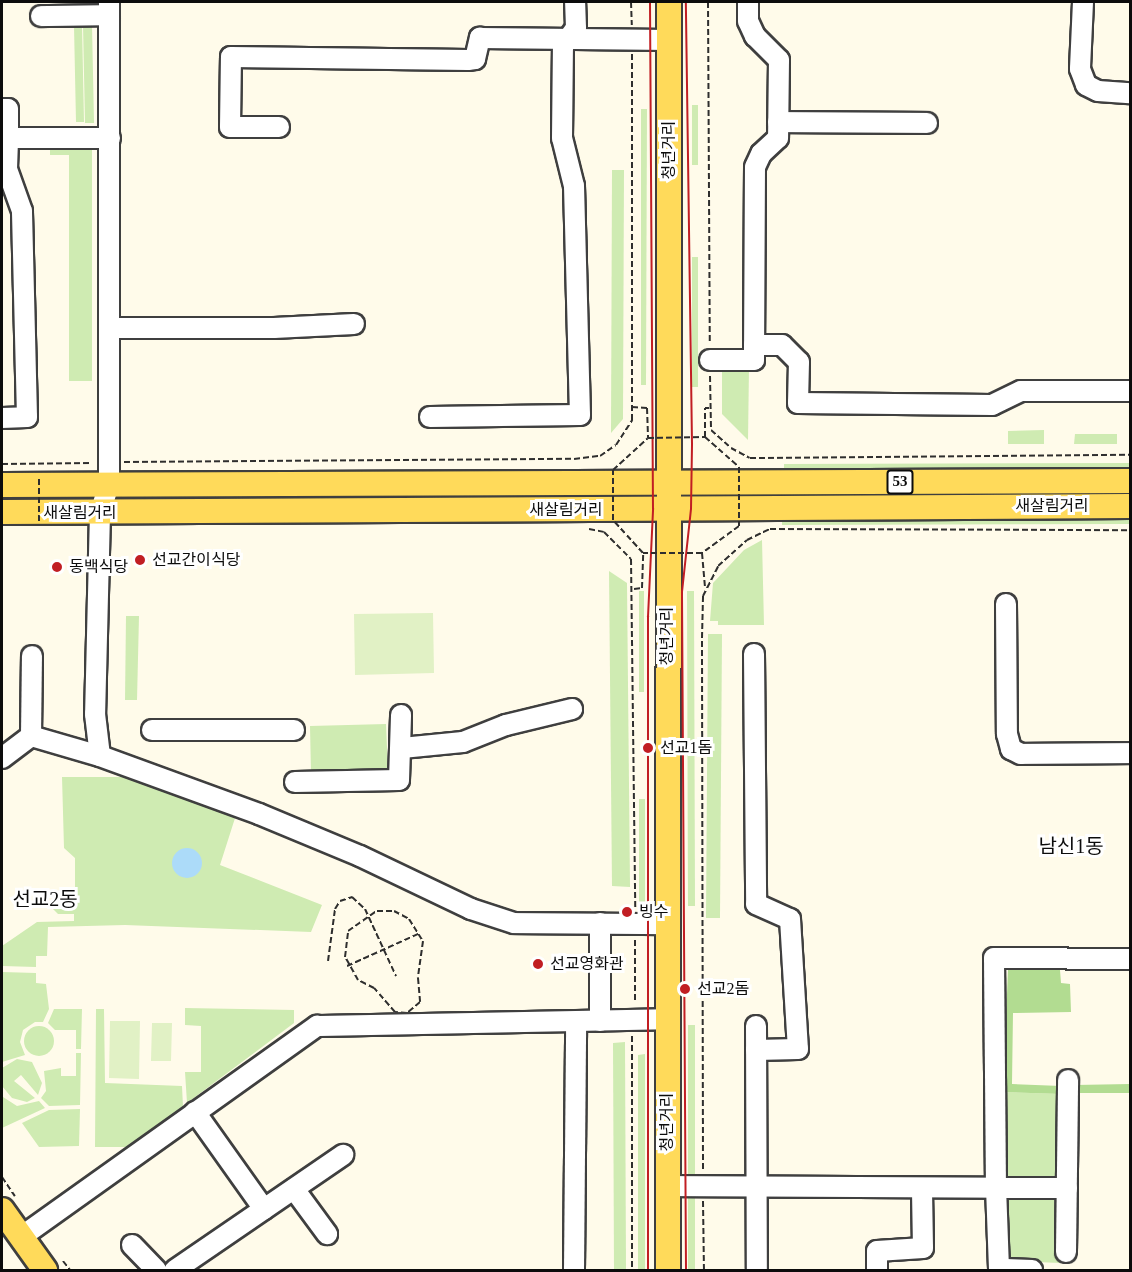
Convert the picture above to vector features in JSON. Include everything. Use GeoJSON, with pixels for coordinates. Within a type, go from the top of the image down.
{"type":"FeatureCollection","features":[{"type":"Feature","properties":{"kind":"main road","name":"청년거리"},"geometry":{"type":"LineString","coordinates":[[668,1270],[666,924],[670,509],[669,2]]}},
{"type":"Feature","properties":{"kind":"main road","name":"새살림거리"},"geometry":{"type":"LineString","coordinates":[[2,485],[109,474],[670,482],[1131,482]]}},
{"type":"Feature","properties":{"kind":"main road","name":"새살림거리"},"geometry":{"type":"LineString","coordinates":[[2,512],[1131,506]]}},
{"type":"Feature","properties":{"kind":"main road"},"geometry":{"type":"LineString","coordinates":[[2,1210],[45,1270]]}},
{"type":"Feature","properties":{"kind":"street"},"geometry":{"type":"LineString","coordinates":[[430,417],[580,415],[574,186],[562,138],[562,46],[576,28],[575,2]]}},
{"type":"Feature","properties":{"kind":"street"},"geometry":{"type":"LineString","coordinates":[[710,360],[754,360],[755,167],[761,154],[778,138],[779,60],[754,36],[748,21],[748,2]]}},
{"type":"Feature","properties":{"kind":"street"},"geometry":{"type":"LineString","coordinates":[[1083,2],[1080,69],[1086,85],[1098,91],[1131,93]]}},
{"type":"Feature","properties":{"kind":"street"},"geometry":{"type":"LineString","coordinates":[[41,16],[109,8],[109,474],[100,513],[95,714],[100,756]]}},
{"type":"Feature","properties":{"kind":"street"},"geometry":{"type":"LineString","coordinates":[[279,127],[230,127],[231,57],[468,60],[475,59],[480,38],[669,40]]}},
{"type":"Feature","properties":{"kind":"street"},"geometry":{"type":"LineString","coordinates":[[2,109],[8,109],[8,138],[4,169],[22,212],[27,417],[2,418]]}},
{"type":"Feature","properties":{"kind":"street"},"geometry":{"type":"LineString","coordinates":[[778,122],[927,123]]}},
{"type":"Feature","properties":{"kind":"street"},"geometry":{"type":"LineString","coordinates":[[8,138],[110,138]]}},
{"type":"Feature","properties":{"kind":"street"},"geometry":{"type":"LineString","coordinates":[[110,328],[274,328],[354,324]]}},
{"type":"Feature","properties":{"kind":"street"},"geometry":{"type":"LineString","coordinates":[[754,345],[782,345],[799,362],[798,403],[992,405],[1021,390],[1131,391]]}},
{"type":"Feature","properties":{"kind":"street"},"geometry":{"type":"LineString","coordinates":[[1006,604],[1007,734],[1011,748],[1022,754],[1131,753]]}},
{"type":"Feature","properties":{"kind":"street"},"geometry":{"type":"LineString","coordinates":[[754,654],[756,904],[790,919],[798,1049],[756,1050]]}},
{"type":"Feature","properties":{"kind":"street"},"geometry":{"type":"LineString","coordinates":[[31,736],[32,656]]}},
{"type":"Feature","properties":{"kind":"street"},"geometry":{"type":"LineString","coordinates":[[402,748],[464,742],[506,725],[572,709]]}},
{"type":"Feature","properties":{"kind":"street"},"geometry":{"type":"LineString","coordinates":[[296,782],[399,780],[402,748],[401,716]]}},
{"type":"Feature","properties":{"kind":"street"},"geometry":{"type":"LineString","coordinates":[[152,730],[294,730]]}},
{"type":"Feature","properties":{"kind":"street"},"geometry":{"type":"LineString","coordinates":[[31,736],[100,756],[259,814],[492,916],[513,923],[666,924]]}},
{"type":"Feature","properties":{"kind":"street"},"geometry":{"type":"LineString","coordinates":[[2,758],[31,736]]}},
{"type":"Feature","properties":{"kind":"street"},"geometry":{"type":"LineString","coordinates":[[600,923],[600,1021]]}},
{"type":"Feature","properties":{"kind":"street"},"geometry":{"type":"LineString","coordinates":[[1032,1270],[999,1269],[994,958],[1131,959]]}},
{"type":"Feature","properties":{"kind":"street"},"geometry":{"type":"LineString","coordinates":[[21,1237],[317,1026],[668,1019]]}},
{"type":"Feature","properties":{"kind":"street"},"geometry":{"type":"LineString","coordinates":[[574,1270],[576,1022]]}},
{"type":"Feature","properties":{"kind":"street"},"geometry":{"type":"LineString","coordinates":[[756,1026],[757,1270]]}},
{"type":"Feature","properties":{"kind":"street"},"geometry":{"type":"LineString","coordinates":[[1066,1252],[1068,1080]]}},
{"type":"Feature","properties":{"kind":"street"},"geometry":{"type":"LineString","coordinates":[[195,1112],[264,1209]]}},
{"type":"Feature","properties":{"kind":"street"},"geometry":{"type":"LineString","coordinates":[[175,1270],[343,1155]]}},
{"type":"Feature","properties":{"kind":"street"},"geometry":{"type":"LineString","coordinates":[[667,1186],[1067,1188]]}},
{"type":"Feature","properties":{"kind":"street"},"geometry":{"type":"LineString","coordinates":[[877,1270],[877,1251],[923,1248],[922,1188]]}},
{"type":"Feature","properties":{"kind":"street"},"geometry":{"type":"LineString","coordinates":[[294,1189],[327,1234]]}},
{"type":"Feature","properties":{"kind":"street"},"geometry":{"type":"LineString","coordinates":[[132,1245],[156,1270]]}},
{"type":"Feature","properties":{"kind":"path"},"geometry":{"type":"LineString","coordinates":[[2,464],[109,474],[600,456],[627,432],[632,407],[632,2]]}},
{"type":"Feature","properties":{"kind":"path"},"geometry":{"type":"LineString","coordinates":[[708,2],[711,430],[731,448],[750,458],[1131,455]]}},
{"type":"Feature","properties":{"kind":"path"},"geometry":{"type":"LineString","coordinates":[[632,407],[647,408],[648,438]]}},
{"type":"Feature","properties":{"kind":"path"},"geometry":{"type":"LineString","coordinates":[[705,437],[705,408],[710,408]]}},
{"type":"Feature","properties":{"kind":"path"},"geometry":{"type":"LineString","coordinates":[[634,589],[642,588],[643,553],[613,520],[613,470],[648,438],[705,437],[739,467],[739,526],[702,553],[643,553]]}},
{"type":"Feature","properties":{"kind":"path"},"geometry":{"type":"LineString","coordinates":[[39,476],[39,521]]}},
{"type":"Feature","properties":{"kind":"path"},"geometry":{"type":"LineString","coordinates":[[706,589],[718,566],[732,552],[770,529],[1131,530]]}},
{"type":"Feature","properties":{"kind":"path"},"geometry":{"type":"LineString","coordinates":[[702,553],[706,589],[702,638],[704,1270]]}},
{"type":"Feature","properties":{"kind":"path"},"geometry":{"type":"LineString","coordinates":[[328,961],[335,909],[340,900],[352,897],[359,900],[368,916],[396,976]]}},
{"type":"Feature","properties":{"kind":"path"},"geometry":{"type":"LineString","coordinates":[[377,911],[394,911],[409,919],[420,933],[424,950],[418,978],[421,996],[413,1011],[395,1012],[347,966],[344,948],[348,931],[377,911]]}},
{"type":"Feature","properties":{"kind":"path"},"geometry":{"type":"LineString","coordinates":[[347,966],[420,933]]}},
{"type":"Feature","properties":{"kind":"green space"},"geometry":{"type":"Polygon","coordinates":[[[82,25],[84,122],[76,122],[74,26],[82,25]]]}},
{"type":"Feature","properties":{"kind":"green space"},"geometry":{"type":"Polygon","coordinates":[[[83,25],[92,25],[94,123],[85,123],[83,25]]]}},
{"type":"Feature","properties":{"kind":"green space"},"geometry":{"type":"Polygon","coordinates":[[[692,105],[698,105],[698,165],[692,165],[692,105]]]}},
{"type":"Feature","properties":{"kind":"green space"},"geometry":{"type":"Polygon","coordinates":[[[641,109],[647,109],[646,385],[641,385],[641,109]]]}},
{"type":"Feature","properties":{"kind":"green space"},"geometry":{"type":"Polygon","coordinates":[[[50,146],[92,146],[92,381],[69,381],[69,155],[50,155],[50,146]]]}},
{"type":"Feature","properties":{"kind":"green space"},"geometry":{"type":"Polygon","coordinates":[[[612,170],[624,170],[623,419],[611,433],[612,170]]]}},
{"type":"Feature","properties":{"kind":"green space"},"geometry":{"type":"Polygon","coordinates":[[[692,257],[698,257],[698,387],[692,387],[692,257]]]}},
{"type":"Feature","properties":{"kind":"green space"},"geometry":{"type":"Polygon","coordinates":[[[722,366],[749,367],[748,440],[722,414],[722,366]]]}},
{"type":"Feature","properties":{"kind":"green space"},"geometry":{"type":"Polygon","coordinates":[[[1044,430],[1044,444],[1008,444],[1008,431],[1044,430]]]}},
{"type":"Feature","properties":{"kind":"green space"},"geometry":{"type":"Polygon","coordinates":[[[1075,434],[1117,434],[1117,444],[1074,444],[1075,434]]]}},
{"type":"Feature","properties":{"kind":"green space"},"geometry":{"type":"Polygon","coordinates":[[[1130,463],[1130,471],[784,471],[784,464],[1130,463]]]}},
{"type":"Feature","properties":{"kind":"green space"},"geometry":{"type":"Polygon","coordinates":[[[1130,513],[1130,524],[782,525],[782,514],[1130,513]]]}},
{"type":"Feature","properties":{"kind":"green space"},"geometry":{"type":"Polygon","coordinates":[[[762,540],[764,625],[718,625],[718,621],[710,621],[713,583],[744,550],[762,540]]]}},
{"type":"Feature","properties":{"kind":"green space"},"geometry":{"type":"Polygon","coordinates":[[[609,571],[627,583],[630,887],[612,886],[609,571]]]}},
{"type":"Feature","properties":{"kind":"green space"},"geometry":{"type":"Polygon","coordinates":[[[639,591],[644,591],[644,692],[639,692],[639,591]]]}},
{"type":"Feature","properties":{"kind":"green space"},"geometry":{"type":"Polygon","coordinates":[[[687,591],[694,591],[695,906],[688,906],[687,591]]]}},
{"type":"Feature","properties":{"kind":"green space"},"geometry":{"type":"Polygon","coordinates":[[[433,613],[434,673],[355,675],[354,614],[433,613]]]}},
{"type":"Feature","properties":{"kind":"green space"},"geometry":{"type":"Polygon","coordinates":[[[126,616],[139,616],[137,700],[125,700],[126,616]]]}},
{"type":"Feature","properties":{"kind":"green space"},"geometry":{"type":"Polygon","coordinates":[[[708,634],[722,634],[720,918],[706,918],[708,634]]]}},
{"type":"Feature","properties":{"kind":"green space"},"geometry":{"type":"Polygon","coordinates":[[[386,724],[388,771],[311,773],[310,726],[386,724]]]}},
{"type":"Feature","properties":{"kind":"green space"},"geometry":{"type":"Polygon","coordinates":[[[62,777],[132,777],[236,815],[220,865],[322,905],[311,932],[125,925],[48,927],[47,956],[36,956],[36,967],[2,966],[2,946],[37,922],[74,921],[74,914],[58,914],[50,906],[75,888],[75,858],[64,848],[62,777]]]}},
{"type":"Feature","properties":{"kind":"green space"},"geometry":{"type":"Polygon","coordinates":[[[639,799],[645,799],[645,903],[639,903],[639,799]]]}},
{"type":"Feature","properties":{"kind":"green space"},"geometry":{"type":"Polygon","coordinates":[[[1008,970],[1060,970],[1061,983],[1070,984],[1071,1012],[1013,1013],[1012,1084],[1061,1086],[1061,1094],[1003,1092],[1008,970]]]}},
{"type":"Feature","properties":{"kind":"green space"},"geometry":{"type":"Polygon","coordinates":[[[2,972],[36,973],[36,983],[46,984],[49,1009],[43,1022],[35,1022],[23,1030],[20,1042],[25,1055],[2,1062],[2,972]]]}},
{"type":"Feature","properties":{"kind":"green space"},"geometry":{"type":"Polygon","coordinates":[[[185,1008],[294,1010],[294,1023],[187,1103],[185,1072],[201,1072],[201,1026],[185,1025],[185,1008]]]}},
{"type":"Feature","properties":{"kind":"green space"},"geometry":{"type":"Polygon","coordinates":[[[54,1009],[82,1009],[81,1049],[76,1049],[76,1030],[55,1030],[48,1023],[54,1009]]]}},
{"type":"Feature","properties":{"kind":"green space"},"geometry":{"type":"Polygon","coordinates":[[[96,1009],[104,1009],[105,1083],[182,1086],[183,1107],[126,1147],[95,1147],[96,1009]]]}},
{"type":"Feature","properties":{"kind":"green space"},"geometry":{"type":"Polygon","coordinates":[[[110,1021],[140,1021],[139,1079],[109,1078],[110,1021]]]}},
{"type":"Feature","properties":{"kind":"green space"},"geometry":{"type":"Polygon","coordinates":[[[152,1023],[172,1023],[171,1061],[151,1061],[152,1023]]]}},
{"type":"Feature","properties":{"kind":"green space"},"geometry":{"type":"Polygon","coordinates":[[[688,1025],[695,1025],[695,1182],[688,1175],[688,1025]]]}},
{"type":"Feature","properties":{"kind":"green space"},"geometry":{"type":"Polygon","coordinates":[[[39,1026],[50,1030],[54,1041],[50,1052],[39,1056],[28,1052],[24,1041],[28,1030],[39,1026]]]}},
{"type":"Feature","properties":{"kind":"green space"},"geometry":{"type":"Polygon","coordinates":[[[625,1042],[626,1270],[614,1270],[613,1043],[625,1042]]]}},
{"type":"Feature","properties":{"kind":"green space"},"geometry":{"type":"Polygon","coordinates":[[[76,1053],[81,1053],[80,1105],[49,1106],[41,1098],[46,1091],[44,1071],[61,1068],[61,1076],[76,1076],[76,1053]]]}},
{"type":"Feature","properties":{"kind":"green space"},"geometry":{"type":"Polygon","coordinates":[[[645,1054],[645,1270],[638,1270],[638,1055],[645,1054]]]}},
{"type":"Feature","properties":{"kind":"green space"},"geometry":{"type":"Polygon","coordinates":[[[17,1059],[32,1062],[42,1083],[38,1095],[21,1075],[14,1081],[35,1098],[27,1102],[12,1098],[2,1086],[2,1068],[17,1059]]]}},
{"type":"Feature","properties":{"kind":"green space"},"geometry":{"type":"Polygon","coordinates":[[[1130,1084],[1130,1093],[1075,1093],[1075,1085],[1130,1084]]]}},
{"type":"Feature","properties":{"kind":"green space"},"geometry":{"type":"Polygon","coordinates":[[[1003,1092],[1061,1094],[1059,1181],[1005,1182],[1003,1092]]]}},
{"type":"Feature","properties":{"kind":"green space"},"geometry":{"type":"Polygon","coordinates":[[[3,1097],[17,1106],[39,1101],[45,1108],[2,1128],[3,1097]]]}},
{"type":"Feature","properties":{"kind":"green space"},"geometry":{"type":"Polygon","coordinates":[[[80,1109],[79,1146],[39,1147],[22,1123],[49,1110],[80,1109]]]}},
{"type":"Feature","properties":{"kind":"green space"},"geometry":{"type":"Polygon","coordinates":[[[688,1194],[695,1194],[695,1270],[688,1270],[688,1194]]]}},
{"type":"Feature","properties":{"kind":"green space"},"geometry":{"type":"Polygon","coordinates":[[[1006,1194],[1023,1195],[1024,1199],[1060,1195],[1061,1263],[1009,1261],[1006,1194]]]}},
{"type":"Feature","properties":{"kind":"water"},"geometry":{"type":"Polygon","coordinates":[[[187,848],[193,849],[201,857],[201,869],[193,877],[187,878],[181,877],[173,869],[172,863],[173,857],[181,849],[187,848]]]}},
{"type":"Feature","properties":{"kind":"tram line"},"geometry":{"type":"LineString","coordinates":[[648,1270],[648,617],[653,509],[650,2]]}},
{"type":"Feature","properties":{"kind":"tram line"},"geometry":{"type":"LineString","coordinates":[[686,2],[692,444],[691,509],[682,592],[686,1270]]}},
{"type":"Feature","properties":{"kind":"place","name":"선교간이식당"},"geometry":{"type":"Point","coordinates":[140,560]}},
{"type":"Feature","properties":{"kind":"place","name":"동백식당"},"geometry":{"type":"Point","coordinates":[57,567]}},
{"type":"Feature","properties":{"kind":"place","name":"선교1돔"},"geometry":{"type":"Point","coordinates":[648,748]}},
{"type":"Feature","properties":{"kind":"place","name":"빙수"},"geometry":{"type":"Point","coordinates":[627,912]}},
{"type":"Feature","properties":{"kind":"place","name":"선교영화관"},"geometry":{"type":"Point","coordinates":[538,964]}},
{"type":"Feature","properties":{"kind":"place","name":"선교2돔"},"geometry":{"type":"Point","coordinates":[685,989]}},
{"type":"Feature","properties":{"kind":"district","name":"남신1동"},"geometry":{"type":"Point","coordinates":[1071,846]}},
{"type":"Feature","properties":{"kind":"district","name":"선교2동"},"geometry":{"type":"Point","coordinates":[45,899]}}]}
